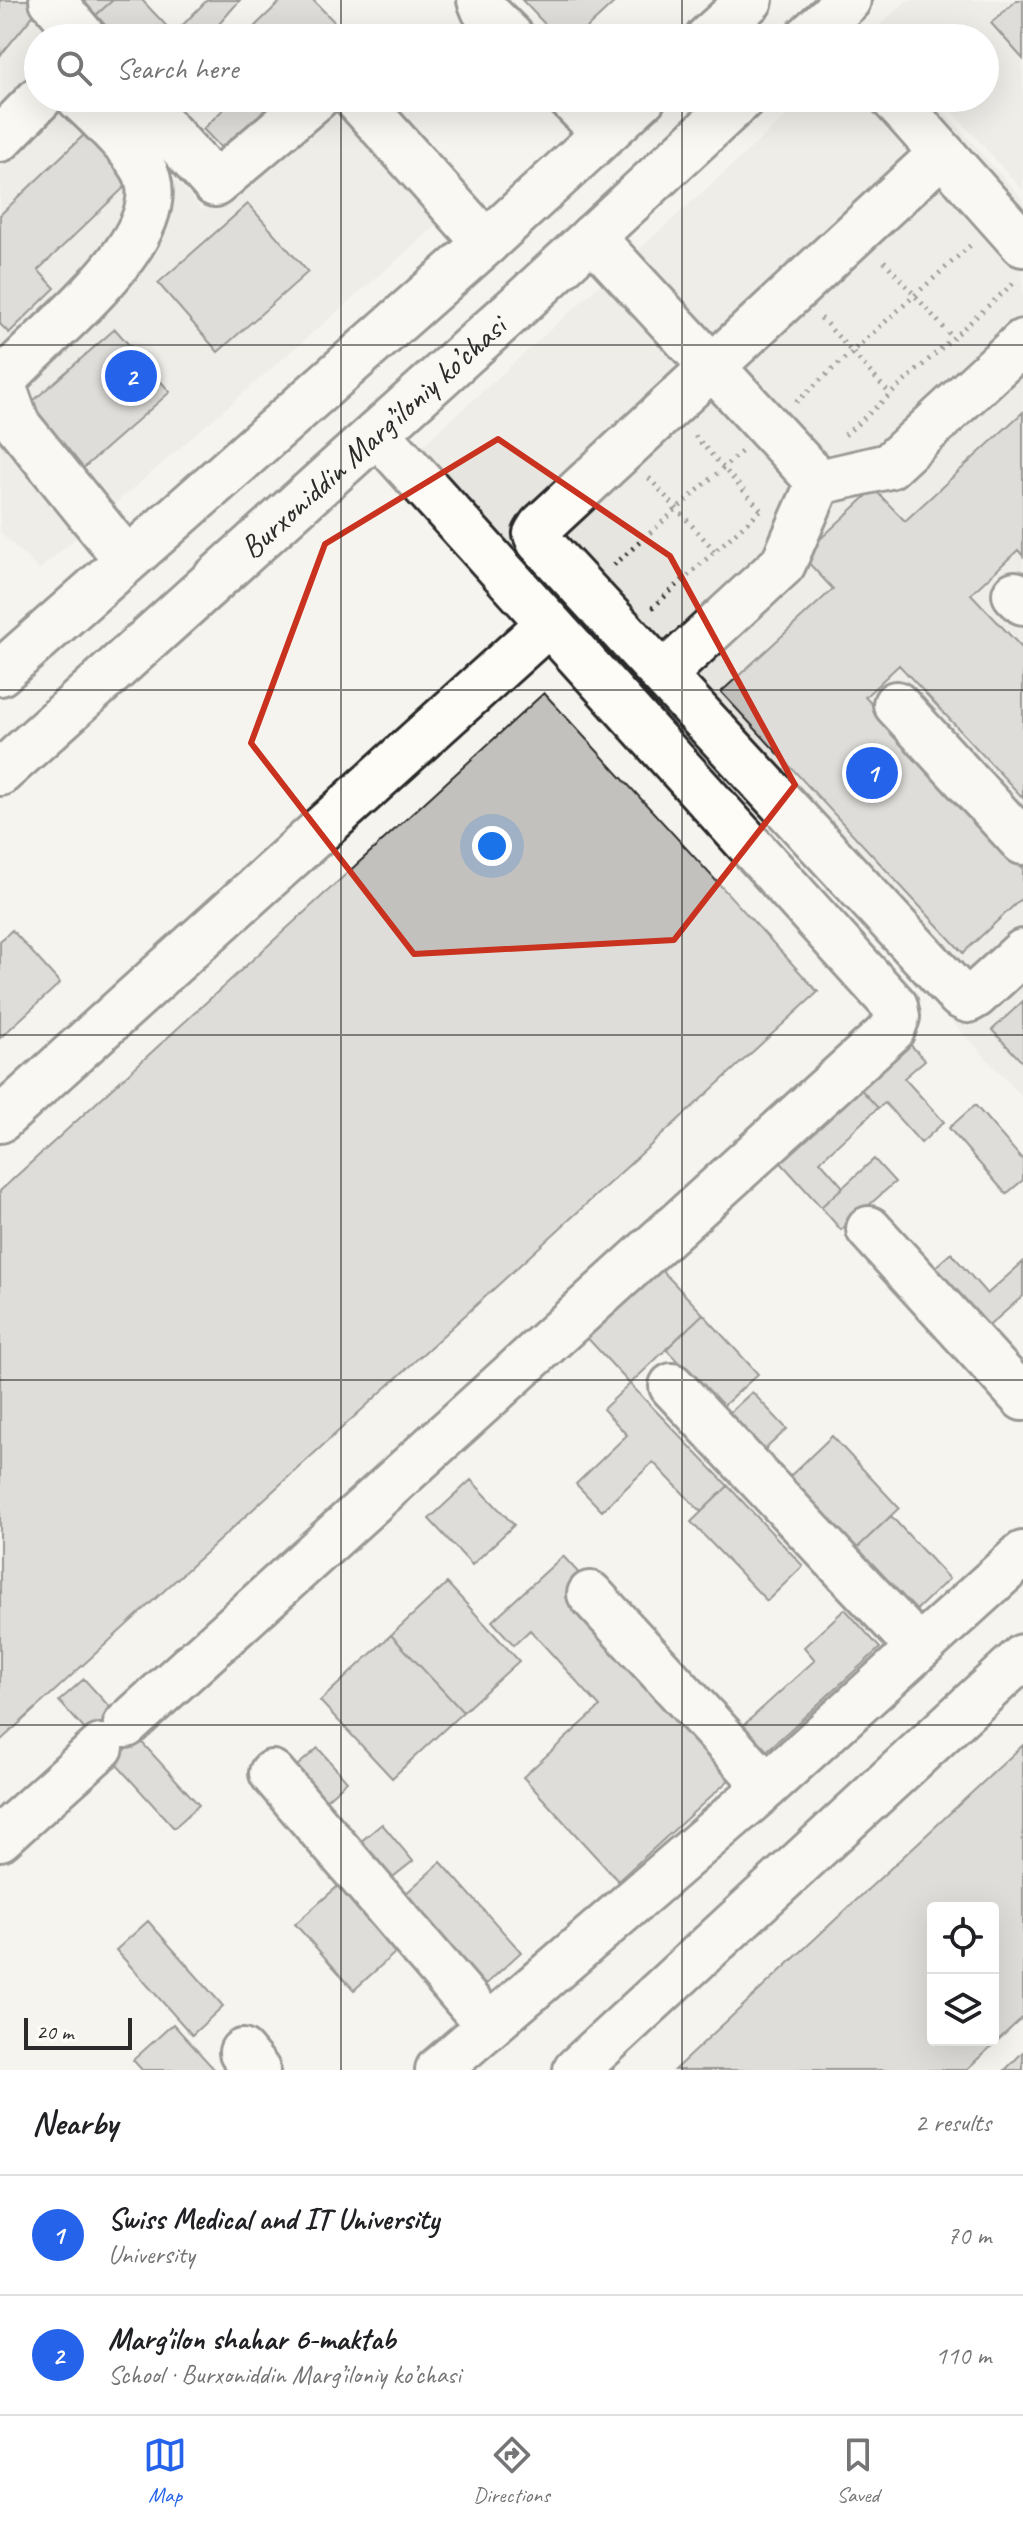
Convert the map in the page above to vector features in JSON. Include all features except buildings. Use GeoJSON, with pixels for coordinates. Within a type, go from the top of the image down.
{"type":"FeatureCollection","features":[{"type":"Feature","properties":{"kind":"main road"},"geometry":{"type":"LineString","coordinates":[[52,0],[72,24]]}},
{"type":"Feature","properties":{"kind":"main road"},"geometry":{"type":"LineString","coordinates":[[480,0],[484,10],[498,24]]}},
{"type":"Feature","properties":{"kind":"main road"},"geometry":{"type":"LineString","coordinates":[[723,24],[750,0]]}},
{"type":"Feature","properties":{"kind":"main road"},"geometry":{"type":"LineString","coordinates":[[0,139],[26,112]]}},
{"type":"Feature","properties":{"kind":"main road"},"geometry":{"type":"LineString","coordinates":[[92,112],[143,167],[151,191],[136,237],[125,255],[76,309],[1,379],[17,424],[127,560]]}},
{"type":"Feature","properties":{"kind":"main road"},"geometry":{"type":"LineString","coordinates":[[151,112],[215,184],[300,112]]}},
{"type":"Feature","properties":{"kind":"main road"},"geometry":{"type":"LineString","coordinates":[[369,112],[486,243]]}},
{"type":"Feature","properties":{"kind":"main road"},"geometry":{"type":"LineString","coordinates":[[584,112],[604,133]]}},
{"type":"Feature","properties":{"kind":"main road"},"geometry":{"type":"LineString","coordinates":[[0,673],[486,243],[627,112]]}},
{"type":"Feature","properties":{"kind":"main road","name":"Burxoniddin Marg’iloniy ko’chasi"},"geometry":{"type":"LineString","coordinates":[[0,773],[727,112]]}},
{"type":"Feature","properties":{"kind":"main road"},"geometry":{"type":"LineString","coordinates":[[905,112],[1023,244]]}},
{"type":"Feature","properties":{"kind":"main road"},"geometry":{"type":"LineString","coordinates":[[942,153],[623,449],[536,534],[539,541],[960,996],[968,1000],[975,996],[1023,952]]}},
{"type":"Feature","properties":{"kind":"main road"},"geometry":{"type":"LineString","coordinates":[[592,237],[819,482]]}},
{"type":"Feature","properties":{"kind":"main road"},"geometry":{"type":"LineString","coordinates":[[819,482],[889,466],[1023,342]]}},
{"type":"Feature","properties":{"kind":"main road"},"geometry":{"type":"LineString","coordinates":[[0,1838],[892,1030],[897,1017],[895,1006],[377,433]]}},
{"type":"Feature","properties":{"kind":"main road"},"geometry":{"type":"LineString","coordinates":[[663,675],[783,564],[819,482]]}},
{"type":"Feature","properties":{"kind":"main road"},"geometry":{"type":"LineString","coordinates":[[0,1120],[548,624]]}},
{"type":"Feature","properties":{"kind":"main road"},"geometry":{"type":"LineString","coordinates":[[896,704],[1023,842]]}},
{"type":"Feature","properties":{"kind":"main road"},"geometry":{"type":"LineString","coordinates":[[869,1229],[1023,1398]]}},
{"type":"Feature","properties":{"kind":"main road"},"geometry":{"type":"LineString","coordinates":[[672,1386],[919,1648]]}},
{"type":"Feature","properties":{"kind":"main road"},"geometry":{"type":"LineString","coordinates":[[438,2070],[767,1786],[1023,1554]]}},
{"type":"Feature","properties":{"kind":"main road"},"geometry":{"type":"LineString","coordinates":[[590,1594],[767,1786]]}},
{"type":"Feature","properties":{"kind":"main road"},"geometry":{"type":"LineString","coordinates":[[576,2070],[1023,1657]]}},
{"type":"Feature","properties":{"kind":"main road"},"geometry":{"type":"LineString","coordinates":[[272,1773],[489,2026]]}},
{"type":"Feature","properties":{"kind":"path"},"geometry":{"type":"LineString","coordinates":[[858,231],[953,338]]}},
{"type":"Feature","properties":{"kind":"path"},"geometry":{"type":"LineString","coordinates":[[796,289],[890,394]]}},
{"type":"Feature","properties":{"kind":"path"},"geometry":{"type":"LineString","coordinates":[[669,407],[761,510]]}},
{"type":"Feature","properties":{"kind":"path"},"geometry":{"type":"LineString","coordinates":[[623,449],[715,551]]}},
{"type":"Feature","properties":{"kind":"highlighted area"},"geometry":{"type":"Polygon","coordinates":[[[498,439],[670,556],[795,785],[674,940],[414,954],[251,743],[325,544],[498,439]]]}},
{"type":"Feature","properties":{"kind":"shaded area"},"geometry":{"type":"Polygon","coordinates":[[[0,0],[37,0],[48,24],[24,24],[24,112],[112,112],[203,210],[316,112],[345,112],[442,221],[39,570],[0,532],[0,0]]]}},
{"type":"Feature","properties":{"kind":"shaded area"},"geometry":{"type":"Polygon","coordinates":[[[908,0],[1023,0],[1023,191],[952,112],[999,112],[999,24],[880,24],[908,0]]]}},
{"type":"Feature","properties":{"kind":"shaded area"},"geometry":{"type":"Polygon","coordinates":[[[791,112],[945,112],[1023,199],[1023,1098],[420,448],[791,112]]]}},
{"type":"Feature","properties":{"kind":"place","name":"Marg'ilon shahar 6-maktab"},"geometry":{"type":"Point","coordinates":[131,376]}},
{"type":"Feature","properties":{"kind":"place","name":"Swiss Medical and IT University"},"geometry":{"type":"Point","coordinates":[872,773]}}]}
